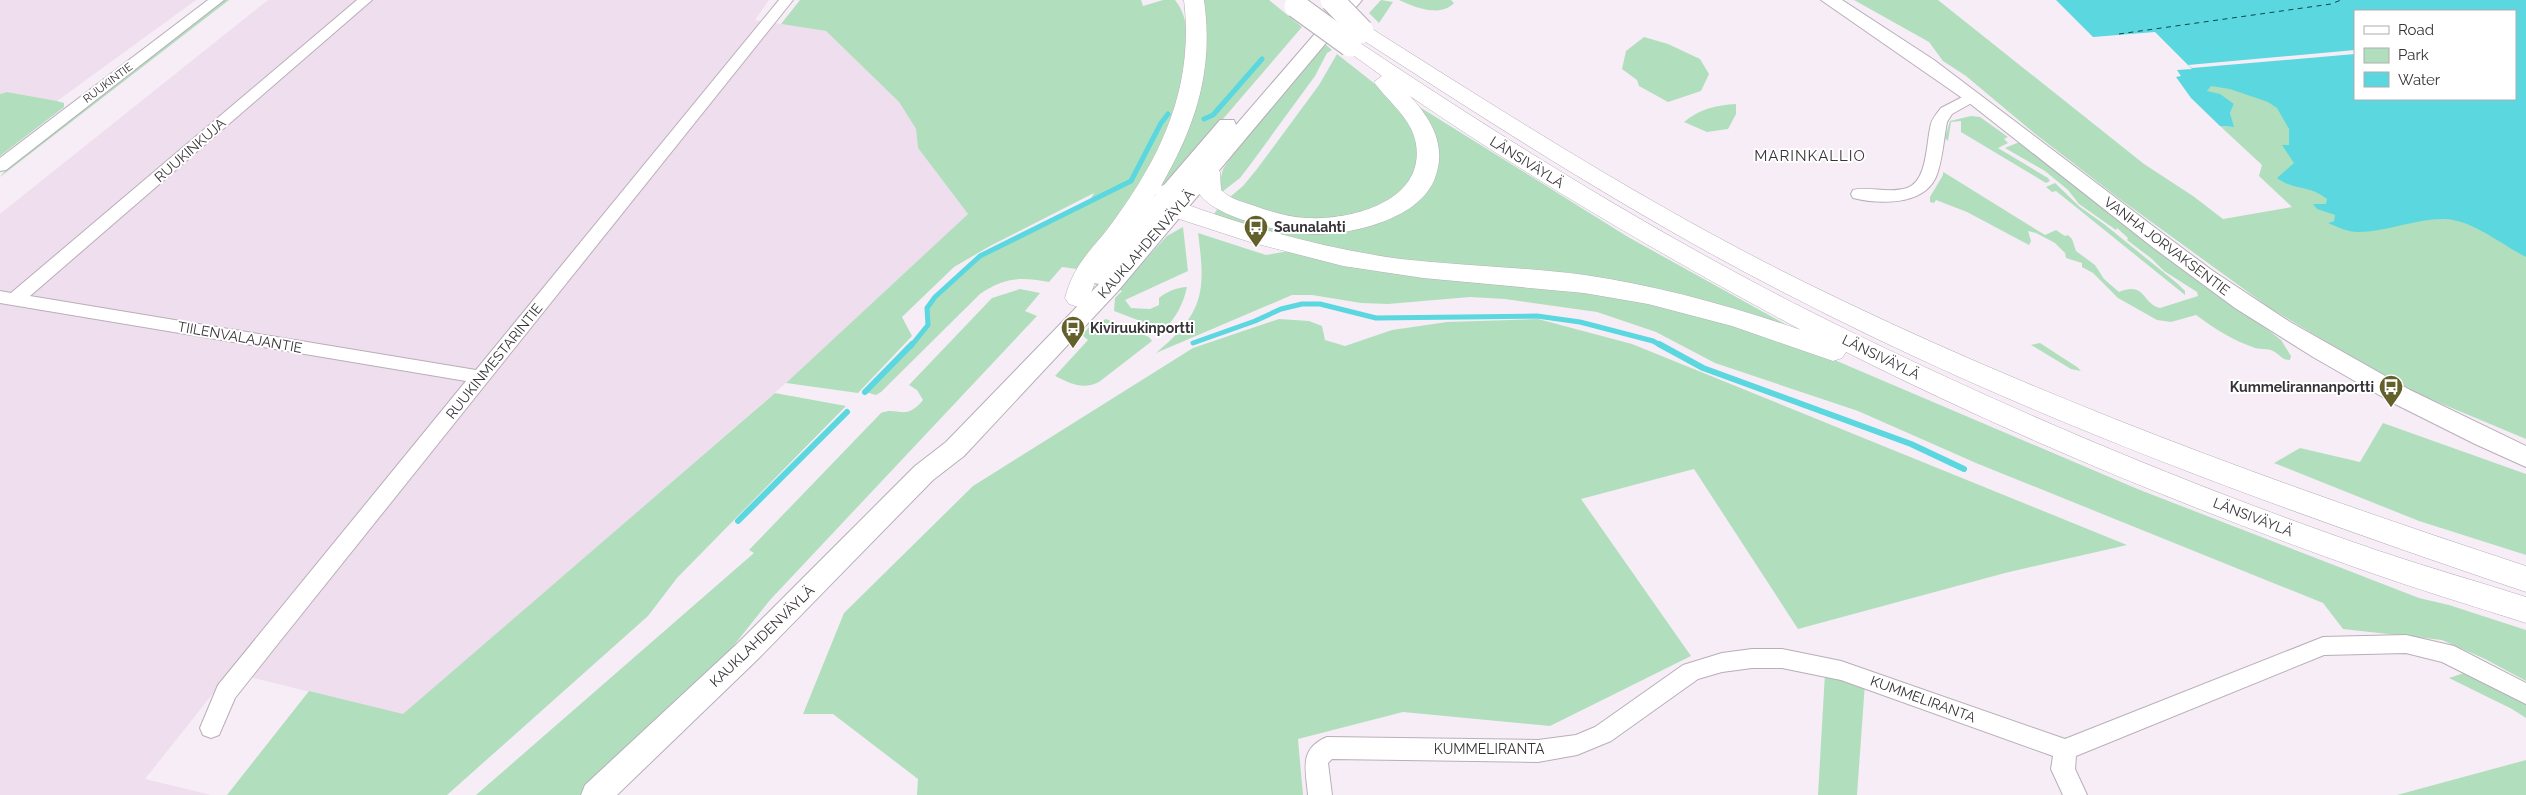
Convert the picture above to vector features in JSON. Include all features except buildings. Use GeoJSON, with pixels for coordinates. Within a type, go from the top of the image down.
{"type":"FeatureCollection","features":[{"type":"Feature","properties":{"kind":"highway"},"geometry":{"type":"LineString","coordinates":[[1092,285],[1184,118],[1196,71],[1199,43],[1194,0]]}},
{"type":"Feature","properties":{"kind":"highway","name":"LÄNSIVÄYLÄ"},"geometry":{"type":"LineString","coordinates":[[1320,0],[1356,38],[1513,154],[1619,218],[1777,306],[1971,401],[2178,488],[2370,560],[2526,610]]}},
{"type":"Feature","properties":{"kind":"highway"},"geometry":{"type":"LineString","coordinates":[[1208,172],[1207,185],[1212,194],[1223,203],[1252,214],[1297,225],[1339,224],[1376,216],[1410,195],[1420,185],[1427,173],[1429,159],[1428,142],[1409,109],[1356,38],[1333,0]]}},
{"type":"Feature","properties":{"kind":"highway","name":"LÄNSIVÄYLÄ"},"geometry":{"type":"LineString","coordinates":[[1292,3],[1534,141],[1632,200],[1792,286],[1984,378],[2158,450],[2360,525],[2526,579]]}},
{"type":"Feature","properties":{"kind":"highway"},"geometry":{"type":"LineString","coordinates":[[1172,201],[1291,246],[1347,259],[1401,267],[1585,284],[1695,306],[1774,329],[1971,401]]}},
{"type":"Feature","properties":{"kind":"main road","name":"KAUKLAHDENVÄYLÄ"},"geometry":{"type":"LineString","coordinates":[[596,795],[748,650],[924,473],[955,449],[1062,326],[1092,285],[1172,201],[1333,0]]}},
{"type":"Feature","properties":{"kind":"main road","name":"KAUKLAHDENVÄYLÄ"},"geometry":{"type":"LineString","coordinates":[[1172,201],[1208,172],[1353,0]]}},
{"type":"Feature","properties":{"kind":"main road","name":"VANHA JORVAKSENTIE"},"geometry":{"type":"LineString","coordinates":[[1830,0],[1897,42],[2244,303],[2328,357],[2385,388],[2526,457]]}},
{"type":"Feature","properties":{"kind":"main road","name":"KAUKLAHDENVÄYLÄ"},"geometry":{"type":"LineString","coordinates":[[1062,326],[1092,285]]}},
{"type":"Feature","properties":{"kind":"street","name":"RUUKINTIE"},"geometry":{"type":"LineString","coordinates":[[0,166],[217,0]]}},
{"type":"Feature","properties":{"kind":"street","name":"RUUKINKUJA"},"geometry":{"type":"LineString","coordinates":[[8,298],[365,0]]}},
{"type":"Feature","properties":{"kind":"street","name":"RUUKINMESTARINTIE"},"geometry":{"type":"LineString","coordinates":[[211,728],[226,692],[786,0]]}},
{"type":"Feature","properties":{"kind":"street"},"geometry":{"type":"LineString","coordinates":[[1859,194],[1888,197],[1915,191],[1928,178],[1939,122],[1946,112],[1972,97]]}},
{"type":"Feature","properties":{"kind":"street","name":"TIILENVALAJANTIE"},"geometry":{"type":"LineString","coordinates":[[8,298],[480,377]]}},
{"type":"Feature","properties":{"kind":"street"},"geometry":{"type":"LineString","coordinates":[[2075,795],[2063,769],[2065,750],[2323,646],[2406,644],[2446,653],[2526,694]]}},
{"type":"Feature","properties":{"kind":"street","name":"KUMMELIRANTA"},"geometry":{"type":"LineString","coordinates":[[1316,759],[1326,748],[1538,751],[1577,745],[1603,734],[1691,672],[1706,666],[1740,658],[1789,659],[1836,667],[2065,750]]}},
{"type":"Feature","properties":{"kind":"street"},"geometry":{"type":"LineString","coordinates":[[1316,759],[1320,795]]}},
{"type":"Feature","properties":{"kind":"shaded area"},"geometry":{"type":"Polygon","coordinates":[[[0,0],[196,0],[57,101],[7,92],[0,94],[0,0]]]}},
{"type":"Feature","properties":{"kind":"shaded area"},"geometry":{"type":"Polygon","coordinates":[[[268,0],[769,0],[755,20],[826,31],[899,102],[916,129],[918,148],[968,214],[786,383],[403,715],[230,672],[145,779],[211,795],[0,795],[0,214],[268,0]]]}},
{"type":"Feature","properties":{"kind":"green space"},"geometry":{"type":"Polygon","coordinates":[[[223,0],[229,0],[0,177],[15,159],[223,0]]]}},
{"type":"Feature","properties":{"kind":"green space"},"geometry":{"type":"Polygon","coordinates":[[[800,0],[1141,0],[1143,6],[1163,0],[1175,0],[1180,7],[1185,22],[1186,45],[1179,92],[1175,110],[1166,132],[1145,174],[1106,232],[1077,269],[1062,267],[1049,282],[1021,279],[1005,281],[989,288],[980,294],[876,395],[865,392],[910,347],[928,325],[926,317],[927,308],[935,297],[980,256],[1089,202],[1094,193],[990,246],[954,267],[902,317],[912,336],[858,393],[786,383],[968,214],[918,148],[916,129],[899,102],[826,31],[781,24],[800,0]]]}},
{"type":"Feature","properties":{"kind":"green space"},"geometry":{"type":"Polygon","coordinates":[[[1201,0],[1269,0],[1302,27],[1155,198],[1150,199],[1186,127],[1202,80],[1206,55],[1206,28],[1201,0]]]}},
{"type":"Feature","properties":{"kind":"green space"},"geometry":{"type":"Polygon","coordinates":[[[1381,0],[1393,2],[1379,23],[1369,13],[1381,0]]]}},
{"type":"Feature","properties":{"kind":"green space"},"geometry":{"type":"Polygon","coordinates":[[[1399,0],[1451,0],[1454,3],[1442,10],[1427,10],[1399,0]]]}},
{"type":"Feature","properties":{"kind":"green space"},"geometry":{"type":"Polygon","coordinates":[[[1854,0],[1938,0],[2144,164],[2193,196],[2223,219],[2292,207],[2259,176],[2262,165],[2220,126],[2233,127],[2230,113],[2234,104],[2207,91],[2212,81],[2287,99],[2341,218],[2329,223],[2351,231],[2526,199],[2526,439],[2423,396],[2383,376],[2270,308],[2117,197],[2034,133],[1966,76],[1943,61],[1929,42],[1854,0]]]}},
{"type":"Feature","properties":{"kind":"green space"},"geometry":{"type":"Polygon","coordinates":[[[1644,37],[1668,44],[1700,59],[1709,74],[1701,91],[1668,102],[1639,86],[1637,80],[1622,69],[1626,51],[1644,37]]]}},
{"type":"Feature","properties":{"kind":"green space"},"geometry":{"type":"Polygon","coordinates":[[[1325,44],[1332,50],[1327,53],[1315,76],[1240,178],[1222,192],[1220,181],[1223,169],[1236,150],[1325,44]]]}},
{"type":"Feature","properties":{"kind":"green space"},"geometry":{"type":"Polygon","coordinates":[[[1337,54],[1386,93],[1403,111],[1409,121],[1418,145],[1417,165],[1408,182],[1394,196],[1375,206],[1353,214],[1331,218],[1289,217],[1269,212],[1230,197],[1243,186],[1257,169],[1319,85],[1337,54]]]}},
{"type":"Feature","properties":{"kind":"green space"},"geometry":{"type":"Polygon","coordinates":[[[7,92],[57,101],[64,103],[64,107],[0,156],[0,94],[7,92]]]}},
{"type":"Feature","properties":{"kind":"green space"},"geometry":{"type":"Polygon","coordinates":[[[1736,104],[1736,114],[1728,129],[1707,132],[1684,122],[1708,109],[1736,104]]]}},
{"type":"Feature","properties":{"kind":"green space"},"geometry":{"type":"Polygon","coordinates":[[[1415,106],[1418,106],[1628,237],[1796,330],[1747,315],[1368,256],[1272,233],[1214,214],[1219,207],[1317,231],[1418,195],[1415,106]]]}},
{"type":"Feature","properties":{"kind":"green space"},"geometry":{"type":"Polygon","coordinates":[[[1971,116],[1980,117],[2008,137],[2004,139],[2008,143],[1998,148],[2050,181],[2046,183],[1961,132],[1961,121],[1951,122],[1948,141],[1945,138],[1950,121],[1971,116]]]}},
{"type":"Feature","properties":{"kind":"green space"},"geometry":{"type":"Polygon","coordinates":[[[2022,143],[2281,340],[2291,356],[2290,360],[2271,350],[2255,348],[2239,341],[2196,315],[2171,322],[2157,320],[2118,298],[2093,273],[2082,267],[2082,263],[2066,258],[2065,253],[2055,243],[2036,233],[2028,231],[2031,241],[2029,245],[1967,212],[1936,200],[1934,203],[1930,202],[1930,197],[1943,172],[2045,235],[2056,230],[2065,236],[2068,235],[2072,239],[2076,251],[2095,265],[2104,279],[2119,292],[2134,289],[2143,294],[2154,306],[2160,308],[2198,296],[2197,292],[2164,271],[2127,240],[2128,238],[2117,228],[2116,230],[2079,204],[2068,190],[2045,171],[2005,148],[2022,143]]]}},
{"type":"Feature","properties":{"kind":"green space"},"geometry":{"type":"Polygon","coordinates":[[[2055,183],[2080,207],[2178,284],[2185,291],[2185,295],[2056,191],[2052,192],[2046,187],[2055,183]]]}},
{"type":"Feature","properties":{"kind":"green space"},"geometry":{"type":"Polygon","coordinates":[[[1183,227],[1188,271],[1125,300],[1131,308],[1150,309],[1159,305],[1159,298],[1165,294],[1187,287],[1181,305],[1164,330],[1114,311],[1115,298],[1122,291],[1118,289],[1167,236],[1183,227]]]}},
{"type":"Feature","properties":{"kind":"green space"},"geometry":{"type":"Polygon","coordinates":[[[1198,233],[1266,255],[1289,251],[1674,306],[1811,350],[2140,490],[2419,598],[2449,605],[2526,630],[2526,681],[2485,659],[2442,640],[2343,629],[2323,603],[1976,463],[1858,411],[1715,363],[1656,332],[1597,312],[1505,299],[1470,297],[1388,304],[1361,303],[1312,295],[1292,295],[1156,353],[1184,326],[1198,300],[1202,271],[1198,233]]]}},
{"type":"Feature","properties":{"kind":"green space"},"geometry":{"type":"Polygon","coordinates":[[[1020,289],[1040,293],[1025,311],[1037,316],[770,600],[716,668],[580,795],[476,795],[754,553],[749,550],[881,413],[887,411],[906,412],[917,407],[923,400],[917,390],[909,385],[992,298],[1020,289]]]}},
{"type":"Feature","properties":{"kind":"green space"},"geometry":{"type":"Polygon","coordinates":[[[1106,319],[1149,337],[1152,341],[1099,382],[1082,386],[1055,376],[1088,340],[1082,335],[1090,326],[1106,319]]]}},
{"type":"Feature","properties":{"kind":"green space"},"geometry":{"type":"Polygon","coordinates":[[[1279,319],[1309,321],[1322,326],[1325,340],[1345,346],[1392,330],[1447,322],[1538,319],[1632,344],[2127,545],[2005,573],[1798,629],[1694,469],[1581,499],[1691,656],[1550,726],[1403,712],[1298,739],[1303,795],[917,795],[918,779],[833,714],[803,714],[844,613],[973,486],[1193,348],[1279,319]]]}},
{"type":"Feature","properties":{"kind":"green space"},"geometry":{"type":"Polygon","coordinates":[[[2040,343],[2081,371],[2071,369],[2031,345],[2040,343]]]}},
{"type":"Feature","properties":{"kind":"green space"},"geometry":{"type":"Polygon","coordinates":[[[775,393],[846,406],[677,578],[648,616],[447,795],[227,795],[309,691],[403,714],[775,393]]]}},
{"type":"Feature","properties":{"kind":"green space"},"geometry":{"type":"Polygon","coordinates":[[[2383,423],[2526,474],[2526,555],[2419,521],[2274,463],[2300,448],[2360,462],[2383,423]]]}},
{"type":"Feature","properties":{"kind":"green space"},"geometry":{"type":"Polygon","coordinates":[[[2467,672],[2526,701],[2526,718],[2512,709],[2449,678],[2467,672]]]}},
{"type":"Feature","properties":{"kind":"green space"},"geometry":{"type":"Polygon","coordinates":[[[1825,673],[1865,683],[1857,795],[1818,795],[1825,673]]]}},
{"type":"Feature","properties":{"kind":"green space"},"geometry":{"type":"Polygon","coordinates":[[[2526,760],[2526,795],[2397,795],[2526,760]]]}},
{"type":"Feature","properties":{"kind":"water"},"geometry":{"type":"Polygon","coordinates":[[[2056,0],[2526,0],[2526,257],[2467,224],[2446,219],[2435,219],[2379,230],[2358,232],[2346,230],[2328,223],[2334,221],[2335,215],[2317,209],[2313,204],[2326,204],[2327,199],[2277,178],[2294,163],[2282,145],[2289,145],[2289,129],[2277,108],[2268,102],[2230,89],[2211,86],[2207,91],[2220,94],[2234,104],[2230,113],[2234,127],[2220,126],[2191,98],[2176,77],[2181,76],[2177,70],[2192,69],[2155,32],[2093,37],[2056,0]]]}},
{"type":"Feature","properties":{"kind":"pier"},"geometry":{"type":"Polygon","coordinates":[[[2354,50],[2354,54],[2192,68],[2188,65],[2354,50]]]}},
{"type":"Feature","properties":{"kind":"waterway"},"geometry":{"type":"LineString","coordinates":[[1204,119],[1213,115],[1262,59]]}},
{"type":"Feature","properties":{"kind":"waterway"},"geometry":{"type":"LineString","coordinates":[[911,346],[928,325],[927,308],[935,297],[980,256],[1131,181],[1161,123],[1168,114]]}},
{"type":"Feature","properties":{"kind":"waterway"},"geometry":{"type":"LineString","coordinates":[[1193,343],[1255,321],[1281,309],[1302,304],[1320,304],[1376,318],[1537,316],[1580,322],[1653,341],[1662,346]]}},
{"type":"Feature","properties":{"kind":"waterway"},"geometry":{"type":"LineString","coordinates":[[865,392],[912,344]]}},
{"type":"Feature","properties":{"kind":"waterway"},"geometry":{"type":"LineString","coordinates":[[1659,344],[1703,368],[1911,444],[1964,469]]}},
{"type":"Feature","properties":{"kind":"waterway"},"geometry":{"type":"LineString","coordinates":[[738,521],[847,412]]}},
{"type":"Feature","properties":{"kind":"ferry route"},"geometry":{"type":"LineString","coordinates":[[2119,34],[2331,4],[2341,0]]}},
{"type":"Feature","properties":{"kind":"place","name":"Saunalahti"},"geometry":{"type":"Point","coordinates":[1256,248]}},
{"type":"Feature","properties":{"kind":"place","name":"Kiviruukinportti"},"geometry":{"type":"Point","coordinates":[1073,349]}},
{"type":"Feature","properties":{"kind":"place","name":"Kummelirannanportti"},"geometry":{"type":"Point","coordinates":[2391,408]}},
{"type":"Feature","properties":{"kind":"district","name":"MARINKALLIO"},"geometry":{"type":"Point","coordinates":[1810,156]}}]}
